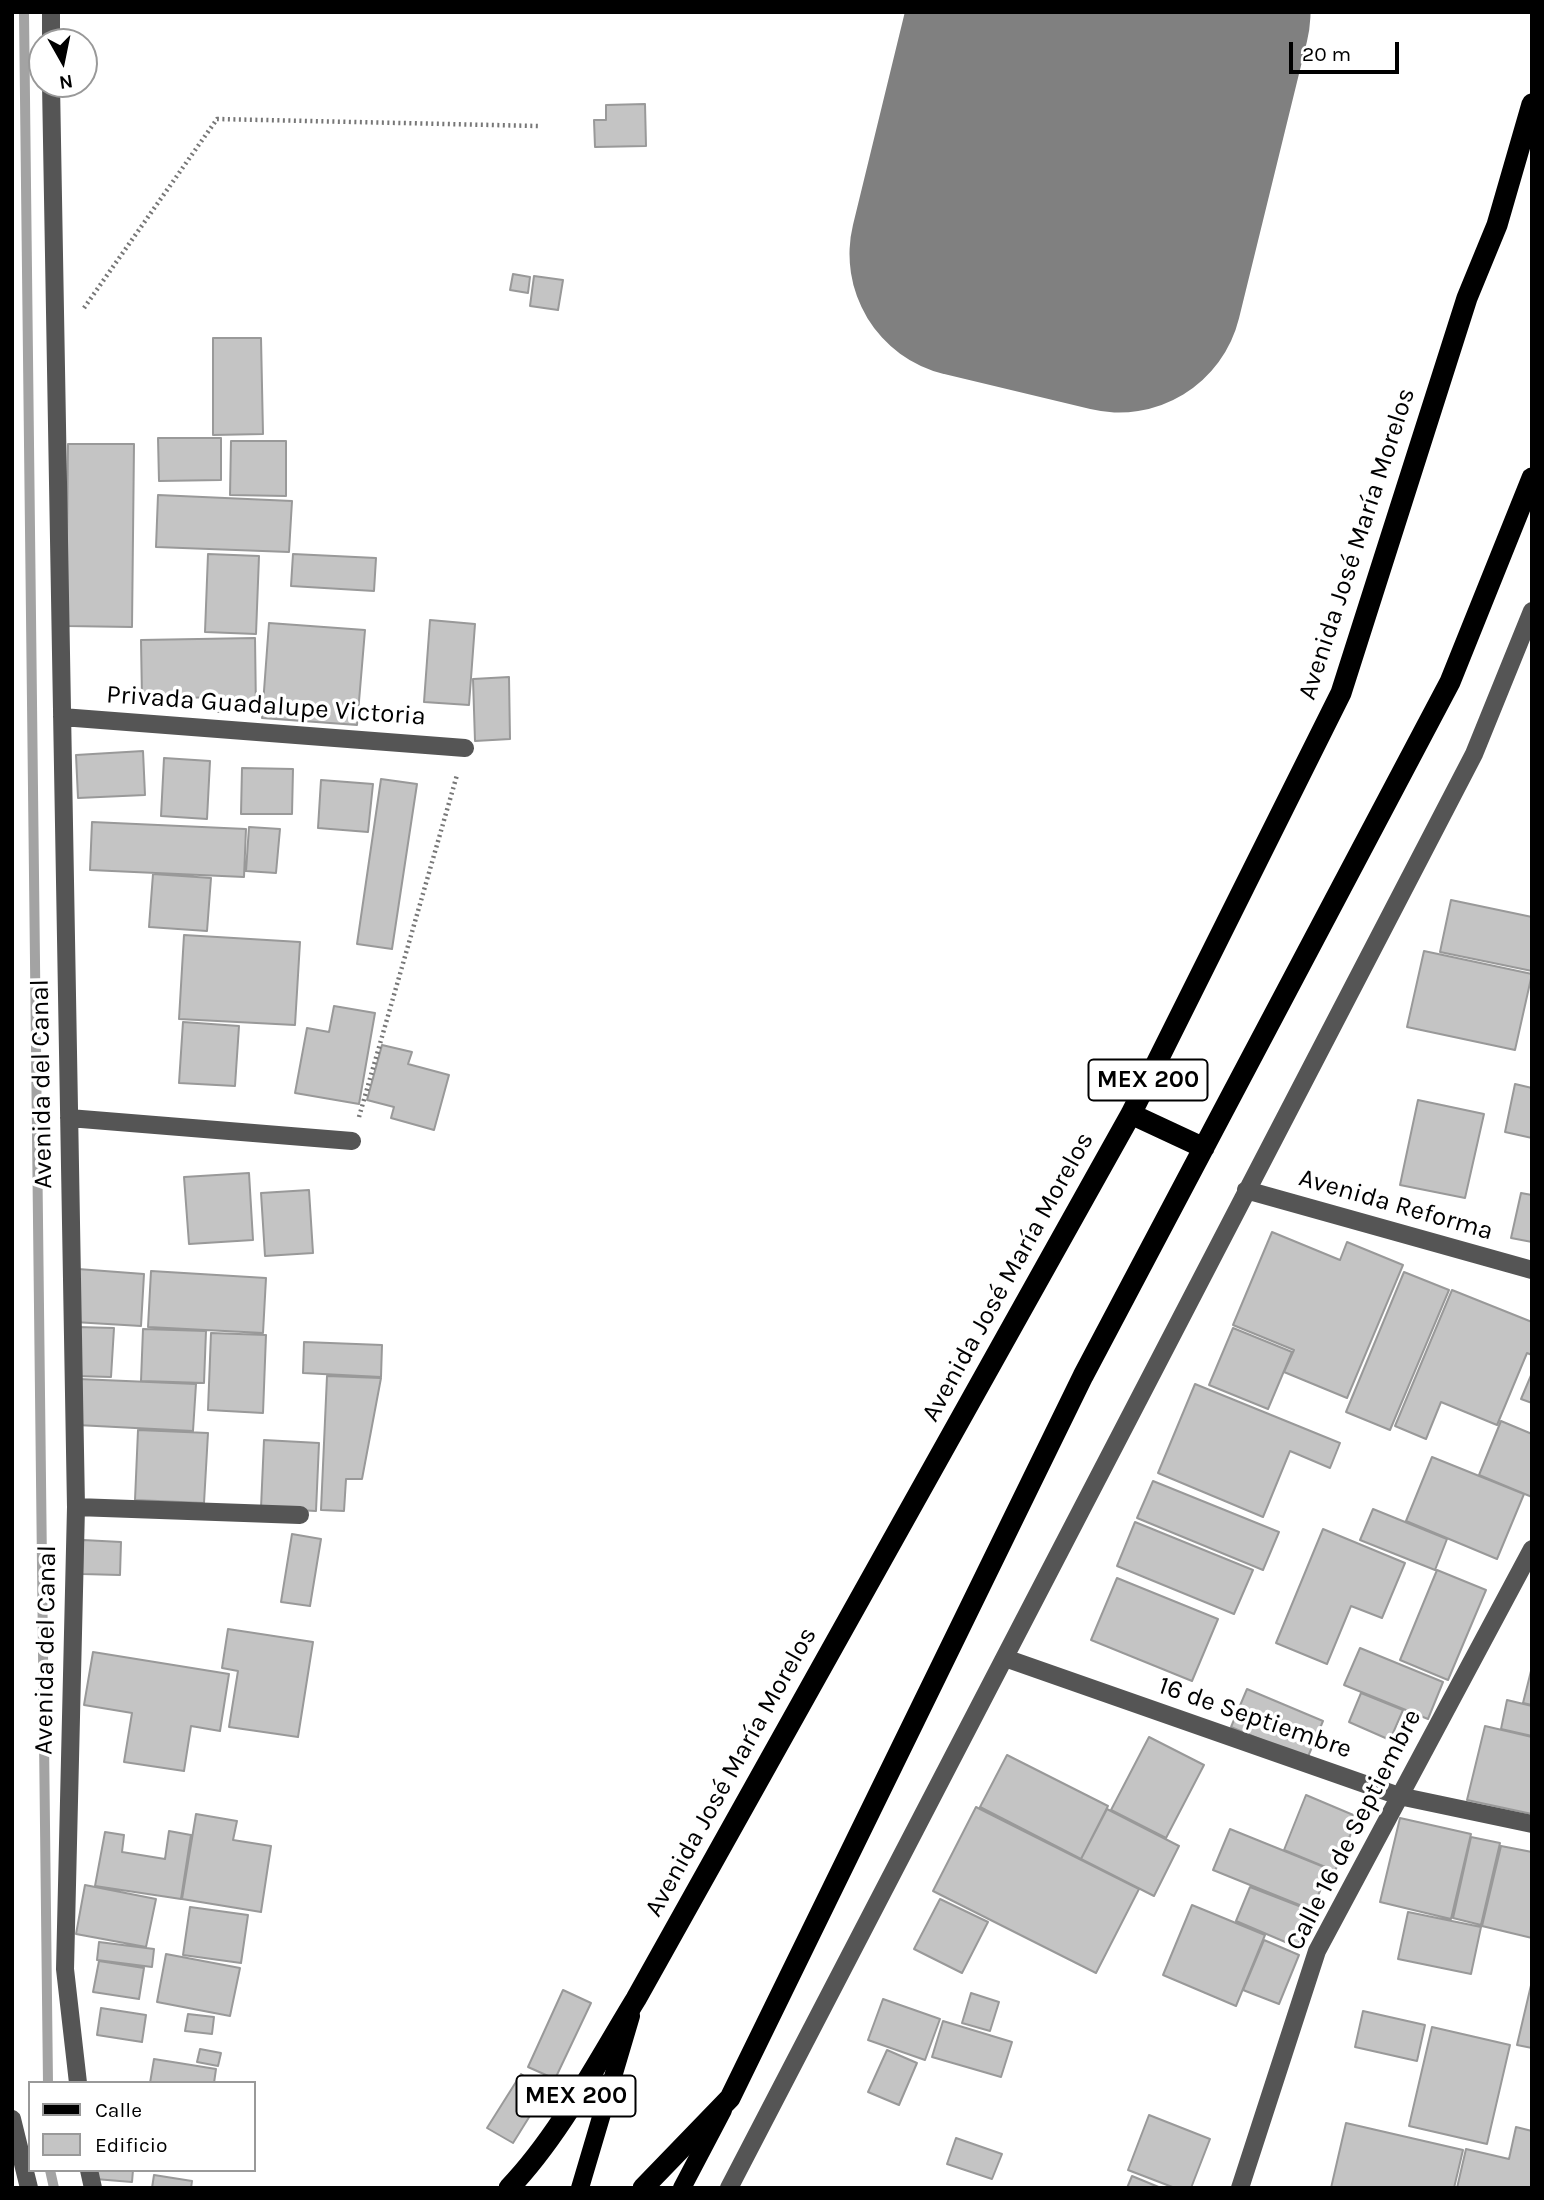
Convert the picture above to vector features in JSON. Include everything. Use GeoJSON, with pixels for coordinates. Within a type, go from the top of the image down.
{"type":"FeatureCollection","features":[{"type":"Feature","properties":{"kind":"highway","name":"Avenida José María Morelos"},"geometry":{"type":"LineString","coordinates":[[509,2188],[559,2123],[636,1999],[1131,1114],[1341,692],[1467,298],[1497,225],[1532,104]]}},
{"type":"Feature","properties":{"kind":"highway","name":"MEX 200"},"geometry":{"type":"LineString","coordinates":[[643,2188],[730,2098],[1083,1376],[1450,682],[1532,478]]}},
{"type":"Feature","properties":{"kind":"highway"},"geometry":{"type":"LineString","coordinates":[[1131,1114],[1204,1148]]}},
{"type":"Feature","properties":{"kind":"main road"},"geometry":{"type":"LineString","coordinates":[[580,2188],[636,1999]]}},
{"type":"Feature","properties":{"kind":"main road"},"geometry":{"type":"LineString","coordinates":[[682,2188],[730,2098]]}},
{"type":"Feature","properties":{"kind":"street","name":"Avenida del Canal"},"geometry":{"type":"LineString","coordinates":[[51,98],[76,1507],[65,1969],[78,2081]]}},
{"type":"Feature","properties":{"kind":"street"},"geometry":{"type":"LineString","coordinates":[[729,2188],[1474,754],[1532,611]]}},
{"type":"Feature","properties":{"kind":"street","name":"Privada Guadalupe Victoria"},"geometry":{"type":"LineString","coordinates":[[62,718],[465,748]]}},
{"type":"Feature","properties":{"kind":"street"},"geometry":{"type":"LineString","coordinates":[[69,1118],[352,1141]]}},
{"type":"Feature","properties":{"kind":"street","name":"Avenida Reforma"},"geometry":{"type":"LineString","coordinates":[[1246,1190],[1532,1270]]}},
{"type":"Feature","properties":{"kind":"street"},"geometry":{"type":"LineString","coordinates":[[76,1507],[300,1515]]}},
{"type":"Feature","properties":{"kind":"street","name":"Calle 16 de Septiembre"},"geometry":{"type":"LineString","coordinates":[[1240,2188],[1317,1951],[1532,1549]]}},
{"type":"Feature","properties":{"kind":"street","name":"16 de Septiembre"},"geometry":{"type":"LineString","coordinates":[[1005,1658],[1399,1797],[1532,1824]]}},
{"type":"Feature","properties":{"kind":"street"},"geometry":{"type":"LineString","coordinates":[[12,2119],[29,2188]]}},
{"type":"Feature","properties":{"kind":"path"},"geometry":{"type":"LineString","coordinates":[[55,348],[217,119],[538,126]]}},
{"type":"Feature","properties":{"kind":"path"},"geometry":{"type":"LineString","coordinates":[[352,1141],[465,748]]}},
{"type":"Feature","properties":{"kind":"building"},"geometry":{"type":"Polygon","coordinates":[[[645,104],[646,146],[595,147],[594,120],[606,120],[606,105],[645,104]]]}},
{"type":"Feature","properties":{"kind":"building"},"geometry":{"type":"Polygon","coordinates":[[[513,274],[530,277],[528,293],[510,290],[513,274]]]}},
{"type":"Feature","properties":{"kind":"building"},"geometry":{"type":"Polygon","coordinates":[[[534,276],[563,280],[558,310],[530,306],[534,276]]]}},
{"type":"Feature","properties":{"kind":"building"},"geometry":{"type":"Polygon","coordinates":[[[213,338],[261,338],[263,434],[213,435],[213,338]]]}},
{"type":"Feature","properties":{"kind":"building"},"geometry":{"type":"Polygon","coordinates":[[[158,438],[221,438],[221,480],[159,481],[158,438]]]}},
{"type":"Feature","properties":{"kind":"building"},"geometry":{"type":"Polygon","coordinates":[[[231,441],[286,441],[286,496],[230,495],[231,441]]]}},
{"type":"Feature","properties":{"kind":"building"},"geometry":{"type":"Polygon","coordinates":[[[68,444],[134,444],[132,627],[66,626],[68,444]]]}},
{"type":"Feature","properties":{"kind":"building"},"geometry":{"type":"Polygon","coordinates":[[[158,495],[292,501],[289,552],[156,547],[158,495]]]}},
{"type":"Feature","properties":{"kind":"building"},"geometry":{"type":"Polygon","coordinates":[[[208,554],[259,556],[256,634],[205,632],[208,554]]]}},
{"type":"Feature","properties":{"kind":"building"},"geometry":{"type":"Polygon","coordinates":[[[293,554],[376,558],[374,591],[291,586],[293,554]]]}},
{"type":"Feature","properties":{"kind":"building"},"geometry":{"type":"Polygon","coordinates":[[[430,620],[475,624],[469,705],[424,702],[430,620]]]}},
{"type":"Feature","properties":{"kind":"building"},"geometry":{"type":"Polygon","coordinates":[[[269,623],[365,630],[357,725],[262,718],[269,623]]]}},
{"type":"Feature","properties":{"kind":"building"},"geometry":{"type":"Polygon","coordinates":[[[255,638],[256,711],[218,712],[218,697],[142,699],[141,640],[255,638]]]}},
{"type":"Feature","properties":{"kind":"building"},"geometry":{"type":"Polygon","coordinates":[[[509,677],[510,739],[475,741],[473,679],[509,677]]]}},
{"type":"Feature","properties":{"kind":"building"},"geometry":{"type":"Polygon","coordinates":[[[143,751],[145,795],[78,798],[76,755],[143,751]]]}},
{"type":"Feature","properties":{"kind":"building"},"geometry":{"type":"Polygon","coordinates":[[[164,758],[210,761],[207,819],[161,816],[164,758]]]}},
{"type":"Feature","properties":{"kind":"building"},"geometry":{"type":"Polygon","coordinates":[[[242,768],[293,769],[292,814],[241,814],[242,768]]]}},
{"type":"Feature","properties":{"kind":"building"},"geometry":{"type":"Polygon","coordinates":[[[381,779],[417,784],[392,949],[357,944],[381,779]]]}},
{"type":"Feature","properties":{"kind":"building"},"geometry":{"type":"Polygon","coordinates":[[[321,780],[373,784],[368,832],[318,828],[321,780]]]}},
{"type":"Feature","properties":{"kind":"building"},"geometry":{"type":"Polygon","coordinates":[[[92,822],[246,829],[244,877],[90,870],[92,822]]]}},
{"type":"Feature","properties":{"kind":"building"},"geometry":{"type":"Polygon","coordinates":[[[249,827],[280,829],[276,873],[246,871],[249,827]]]}},
{"type":"Feature","properties":{"kind":"building"},"geometry":{"type":"Polygon","coordinates":[[[153,874],[211,878],[207,931],[149,927],[153,874]]]}},
{"type":"Feature","properties":{"kind":"building"},"geometry":{"type":"Polygon","coordinates":[[[1451,900],[1532,917],[1532,971],[1440,952],[1451,900]]]}},
{"type":"Feature","properties":{"kind":"building"},"geometry":{"type":"Polygon","coordinates":[[[184,935],[300,942],[295,1025],[179,1019],[184,935]]]}},
{"type":"Feature","properties":{"kind":"building"},"geometry":{"type":"Polygon","coordinates":[[[1424,951],[1532,974],[1515,1050],[1407,1027],[1424,951]]]}},
{"type":"Feature","properties":{"kind":"building"},"geometry":{"type":"Polygon","coordinates":[[[334,1006],[375,1013],[359,1104],[295,1093],[307,1028],[329,1032],[334,1006]]]}},
{"type":"Feature","properties":{"kind":"building"},"geometry":{"type":"Polygon","coordinates":[[[183,1022],[239,1026],[235,1086],[179,1083],[183,1022]]]}},
{"type":"Feature","properties":{"kind":"building"},"geometry":{"type":"Polygon","coordinates":[[[382,1045],[412,1052],[408,1064],[449,1075],[434,1130],[391,1118],[394,1107],[367,1100],[382,1045]]]}},
{"type":"Feature","properties":{"kind":"building"},"geometry":{"type":"Polygon","coordinates":[[[1515,1084],[1532,1088],[1532,1138],[1505,1132],[1515,1084]]]}},
{"type":"Feature","properties":{"kind":"building"},"geometry":{"type":"Polygon","coordinates":[[[1418,1100],[1484,1114],[1465,1198],[1400,1185],[1418,1100]]]}},
{"type":"Feature","properties":{"kind":"building"},"geometry":{"type":"Polygon","coordinates":[[[249,1173],[253,1240],[189,1244],[184,1177],[249,1173]]]}},
{"type":"Feature","properties":{"kind":"building"},"geometry":{"type":"Polygon","coordinates":[[[309,1190],[313,1253],[265,1256],[261,1193],[309,1190]]]}},
{"type":"Feature","properties":{"kind":"building"},"geometry":{"type":"Polygon","coordinates":[[[1521,1193],[1532,1195],[1532,1242],[1511,1238],[1521,1193]]]}},
{"type":"Feature","properties":{"kind":"building"},"geometry":{"type":"Polygon","coordinates":[[[1272,1232],[1340,1260],[1347,1242],[1403,1265],[1347,1398],[1284,1372],[1294,1350],[1233,1325],[1272,1232]]]}},
{"type":"Feature","properties":{"kind":"building"},"geometry":{"type":"Polygon","coordinates":[[[78,1269],[144,1274],[141,1326],[74,1322],[78,1269]]]}},
{"type":"Feature","properties":{"kind":"building"},"geometry":{"type":"Polygon","coordinates":[[[151,1271],[266,1278],[263,1333],[148,1327],[151,1271]]]}},
{"type":"Feature","properties":{"kind":"building"},"geometry":{"type":"Polygon","coordinates":[[[1404,1272],[1449,1290],[1390,1430],[1346,1412],[1404,1272]]]}},
{"type":"Feature","properties":{"kind":"building"},"geometry":{"type":"Polygon","coordinates":[[[1452,1290],[1532,1322],[1532,1355],[1527,1353],[1497,1425],[1441,1402],[1426,1439],[1395,1426],[1452,1290]]]}},
{"type":"Feature","properties":{"kind":"building"},"geometry":{"type":"Polygon","coordinates":[[[77,1327],[114,1328],[111,1377],[75,1376],[77,1327]]]}},
{"type":"Feature","properties":{"kind":"building"},"geometry":{"type":"Polygon","coordinates":[[[1233,1328],[1292,1352],[1268,1409],[1209,1385],[1233,1328]]]}},
{"type":"Feature","properties":{"kind":"building"},"geometry":{"type":"Polygon","coordinates":[[[143,1329],[206,1331],[204,1383],[141,1381],[143,1329]]]}},
{"type":"Feature","properties":{"kind":"building"},"geometry":{"type":"Polygon","coordinates":[[[211,1333],[266,1335],[263,1413],[208,1410],[211,1333]]]}},
{"type":"Feature","properties":{"kind":"building"},"geometry":{"type":"Polygon","coordinates":[[[304,1342],[382,1345],[381,1377],[303,1373],[304,1342]]]}},
{"type":"Feature","properties":{"kind":"building"},"geometry":{"type":"Polygon","coordinates":[[[1532,1373],[1532,1403],[1521,1399],[1532,1373]]]}},
{"type":"Feature","properties":{"kind":"building"},"geometry":{"type":"Polygon","coordinates":[[[327,1376],[381,1378],[362,1479],[346,1479],[344,1511],[321,1510],[327,1376]]]}},
{"type":"Feature","properties":{"kind":"building"},"geometry":{"type":"Polygon","coordinates":[[[79,1379],[196,1384],[193,1431],[77,1425],[79,1379]]]}},
{"type":"Feature","properties":{"kind":"building"},"geometry":{"type":"Polygon","coordinates":[[[1195,1384],[1340,1443],[1330,1468],[1290,1451],[1263,1517],[1158,1473],[1195,1384]]]}},
{"type":"Feature","properties":{"kind":"building"},"geometry":{"type":"Polygon","coordinates":[[[1501,1421],[1532,1434],[1532,1497],[1479,1475],[1501,1421]]]}},
{"type":"Feature","properties":{"kind":"building"},"geometry":{"type":"Polygon","coordinates":[[[138,1430],[208,1433],[204,1503],[135,1500],[138,1430]]]}},
{"type":"Feature","properties":{"kind":"building"},"geometry":{"type":"Polygon","coordinates":[[[264,1440],[319,1443],[316,1511],[261,1508],[264,1440]]]}},
{"type":"Feature","properties":{"kind":"building"},"geometry":{"type":"Polygon","coordinates":[[[1432,1457],[1524,1494],[1497,1559],[1406,1521],[1432,1457]]]}},
{"type":"Feature","properties":{"kind":"building"},"geometry":{"type":"Polygon","coordinates":[[[1153,1481],[1279,1532],[1263,1570],[1137,1518],[1153,1481]]]}},
{"type":"Feature","properties":{"kind":"building"},"geometry":{"type":"Polygon","coordinates":[[[1373,1509],[1447,1539],[1435,1570],[1360,1540],[1373,1509]]]}},
{"type":"Feature","properties":{"kind":"building"},"geometry":{"type":"Polygon","coordinates":[[[1135,1522],[1253,1570],[1234,1614],[1117,1566],[1135,1522]]]}},
{"type":"Feature","properties":{"kind":"building"},"geometry":{"type":"Polygon","coordinates":[[[1323,1529],[1405,1563],[1382,1618],[1351,1606],[1327,1664],[1276,1643],[1323,1529]]]}},
{"type":"Feature","properties":{"kind":"building"},"geometry":{"type":"Polygon","coordinates":[[[292,1534],[321,1539],[310,1606],[281,1602],[292,1534]]]}},
{"type":"Feature","properties":{"kind":"building"},"geometry":{"type":"Polygon","coordinates":[[[83,1540],[121,1542],[120,1575],[82,1574],[83,1540]]]}},
{"type":"Feature","properties":{"kind":"building"},"geometry":{"type":"Polygon","coordinates":[[[1437,1570],[1486,1590],[1448,1680],[1400,1660],[1437,1570]]]}},
{"type":"Feature","properties":{"kind":"building"},"geometry":{"type":"Polygon","coordinates":[[[1117,1578],[1218,1619],[1192,1681],[1091,1640],[1117,1578]]]}},
{"type":"Feature","properties":{"kind":"building"},"geometry":{"type":"Polygon","coordinates":[[[228,1629],[313,1642],[298,1737],[229,1727],[238,1671],[222,1668],[228,1629]]]}},
{"type":"Feature","properties":{"kind":"building"},"geometry":{"type":"Polygon","coordinates":[[[1360,1648],[1443,1682],[1428,1719],[1344,1685],[1360,1648]]]}},
{"type":"Feature","properties":{"kind":"building"},"geometry":{"type":"Polygon","coordinates":[[[93,1652],[229,1674],[220,1731],[191,1726],[184,1771],[124,1762],[132,1713],[84,1705],[93,1652]]]}},
{"type":"Feature","properties":{"kind":"building"},"geometry":{"type":"Polygon","coordinates":[[[1532,1667],[1532,1705],[1523,1703],[1532,1667]]]}},
{"type":"Feature","properties":{"kind":"building"},"geometry":{"type":"Polygon","coordinates":[[[1247,1689],[1323,1721],[1307,1759],[1231,1727],[1247,1689]]]}},
{"type":"Feature","properties":{"kind":"building"},"geometry":{"type":"Polygon","coordinates":[[[1361,1693],[1403,1710],[1390,1740],[1349,1722],[1361,1693]]]}},
{"type":"Feature","properties":{"kind":"building"},"geometry":{"type":"Polygon","coordinates":[[[1507,1700],[1532,1706],[1532,1736],[1501,1729],[1507,1700]]]}},
{"type":"Feature","properties":{"kind":"building"},"geometry":{"type":"Polygon","coordinates":[[[1485,1726],[1532,1737],[1532,1814],[1467,1800],[1485,1726]]]}},
{"type":"Feature","properties":{"kind":"building"},"geometry":{"type":"Polygon","coordinates":[[[1149,1737],[1204,1765],[1166,1838],[1111,1810],[1149,1737]]]}},
{"type":"Feature","properties":{"kind":"building"},"geometry":{"type":"Polygon","coordinates":[[[1007,1755],[1108,1806],[1081,1859],[980,1807],[1007,1755]]]}},
{"type":"Feature","properties":{"kind":"building"},"geometry":{"type":"Polygon","coordinates":[[[1306,1795],[1358,1817],[1335,1871],[1284,1850],[1306,1795]]]}},
{"type":"Feature","properties":{"kind":"building"},"geometry":{"type":"Polygon","coordinates":[[[976,1807],[1139,1889],[1096,1973],[933,1891],[976,1807]]]}},
{"type":"Feature","properties":{"kind":"building"},"geometry":{"type":"Polygon","coordinates":[[[1107,1809],[1179,1846],[1154,1896],[1081,1859],[1107,1809]]]}},
{"type":"Feature","properties":{"kind":"building"},"geometry":{"type":"Polygon","coordinates":[[[196,1814],[237,1821],[233,1840],[271,1846],[261,1912],[182,1899],[196,1814]]]}},
{"type":"Feature","properties":{"kind":"building"},"geometry":{"type":"Polygon","coordinates":[[[1400,1818],[1471,1834],[1451,1919],[1380,1902],[1400,1818]]]}},
{"type":"Feature","properties":{"kind":"building"},"geometry":{"type":"Polygon","coordinates":[[[1230,1829],[1329,1869],[1312,1910],[1213,1870],[1230,1829]]]}},
{"type":"Feature","properties":{"kind":"building"},"geometry":{"type":"Polygon","coordinates":[[[169,1831],[191,1835],[181,1899],[95,1886],[105,1832],[124,1835],[122,1852],[165,1859],[169,1831]]]}},
{"type":"Feature","properties":{"kind":"building"},"geometry":{"type":"Polygon","coordinates":[[[1471,1837],[1500,1843],[1481,1925],[1453,1918],[1471,1837]]]}},
{"type":"Feature","properties":{"kind":"building"},"geometry":{"type":"Polygon","coordinates":[[[1501,1846],[1532,1852],[1532,1938],[1482,1926],[1501,1846]]]}},
{"type":"Feature","properties":{"kind":"building"},"geometry":{"type":"Polygon","coordinates":[[[85,1885],[156,1899],[146,1947],[76,1934],[85,1885]]]}},
{"type":"Feature","properties":{"kind":"building"},"geometry":{"type":"Polygon","coordinates":[[[1250,1887],[1312,1911],[1297,1947],[1236,1921],[1250,1887]]]}},
{"type":"Feature","properties":{"kind":"building"},"geometry":{"type":"Polygon","coordinates":[[[940,1899],[988,1922],[962,1973],[914,1949],[940,1899]]]}},
{"type":"Feature","properties":{"kind":"building"},"geometry":{"type":"Polygon","coordinates":[[[1192,1905],[1265,1935],[1236,2006],[1163,1975],[1192,1905]]]}},
{"type":"Feature","properties":{"kind":"building"},"geometry":{"type":"Polygon","coordinates":[[[190,1907],[248,1915],[241,1963],[183,1955],[190,1907]]]}},
{"type":"Feature","properties":{"kind":"building"},"geometry":{"type":"Polygon","coordinates":[[[1408,1912],[1481,1927],[1471,1974],[1398,1959],[1408,1912]]]}},
{"type":"Feature","properties":{"kind":"building"},"geometry":{"type":"Polygon","coordinates":[[[1264,1940],[1299,1955],[1279,2004],[1243,1990],[1264,1940]]]}},
{"type":"Feature","properties":{"kind":"building"},"geometry":{"type":"Polygon","coordinates":[[[99,1942],[154,1949],[152,1967],[97,1960],[99,1942]]]}},
{"type":"Feature","properties":{"kind":"building"},"geometry":{"type":"Polygon","coordinates":[[[166,1954],[240,1968],[230,2016],[157,2002],[166,1954]]]}},
{"type":"Feature","properties":{"kind":"building"},"geometry":{"type":"Polygon","coordinates":[[[99,1961],[144,1968],[139,1999],[93,1992],[99,1961]]]}},
{"type":"Feature","properties":{"kind":"building"},"geometry":{"type":"Polygon","coordinates":[[[1532,1981],[1532,2048],[1517,2045],[1532,1981]]]}},
{"type":"Feature","properties":{"kind":"building"},"geometry":{"type":"Polygon","coordinates":[[[563,1990],[591,2003],[555,2079],[528,2067],[563,1990]]]}},
{"type":"Feature","properties":{"kind":"building"},"geometry":{"type":"Polygon","coordinates":[[[971,1993],[999,2002],[990,2031],[962,2023],[971,1993]]]}},
{"type":"Feature","properties":{"kind":"building"},"geometry":{"type":"Polygon","coordinates":[[[883,1999],[940,2019],[925,2060],[868,2040],[883,1999]]]}},
{"type":"Feature","properties":{"kind":"building"},"geometry":{"type":"Polygon","coordinates":[[[101,2008],[146,2015],[142,2042],[97,2035],[101,2008]]]}},
{"type":"Feature","properties":{"kind":"building"},"geometry":{"type":"Polygon","coordinates":[[[1363,2011],[1425,2025],[1417,2061],[1355,2047],[1363,2011]]]}},
{"type":"Feature","properties":{"kind":"building"},"geometry":{"type":"Polygon","coordinates":[[[188,2014],[214,2017],[212,2034],[185,2031],[188,2014]]]}},
{"type":"Feature","properties":{"kind":"building"},"geometry":{"type":"Polygon","coordinates":[[[943,2021],[1012,2042],[1001,2077],[932,2057],[943,2021]]]}},
{"type":"Feature","properties":{"kind":"building"},"geometry":{"type":"Polygon","coordinates":[[[1432,2027],[1510,2045],[1487,2144],[1409,2126],[1432,2027]]]}},
{"type":"Feature","properties":{"kind":"building"},"geometry":{"type":"Polygon","coordinates":[[[200,2049],[221,2053],[218,2066],[197,2062],[200,2049]]]}},
{"type":"Feature","properties":{"kind":"building"},"geometry":{"type":"Polygon","coordinates":[[[887,2050],[917,2063],[899,2105],[868,2092],[887,2050]]]}},
{"type":"Feature","properties":{"kind":"building"},"geometry":{"type":"Polygon","coordinates":[[[154,2059],[216,2069],[214,2081],[150,2081],[154,2059]]]}},
{"type":"Feature","properties":{"kind":"building"},"geometry":{"type":"Polygon","coordinates":[[[521,2074],[546,2090],[513,2143],[487,2128],[521,2074]]]}},
{"type":"Feature","properties":{"kind":"building"},"geometry":{"type":"Polygon","coordinates":[[[1149,2115],[1210,2139],[1191,2188],[1175,2188],[1128,2170],[1149,2115]]]}},
{"type":"Feature","properties":{"kind":"building"},"geometry":{"type":"Polygon","coordinates":[[[1346,2123],[1463,2150],[1454,2188],[1331,2188],[1346,2123]]]}},
{"type":"Feature","properties":{"kind":"building"},"geometry":{"type":"Polygon","coordinates":[[[1516,2127],[1532,2131],[1532,2188],[1457,2188],[1466,2149],[1509,2159],[1516,2127]]]}},
{"type":"Feature","properties":{"kind":"building"},"geometry":{"type":"Polygon","coordinates":[[[956,2138],[1002,2154],[992,2179],[947,2164],[956,2138]]]}},
{"type":"Feature","properties":{"kind":"building"},"geometry":{"type":"Polygon","coordinates":[[[96,2172],[133,2172],[132,2182],[95,2179],[96,2172]]]}},
{"type":"Feature","properties":{"kind":"building"},"geometry":{"type":"Polygon","coordinates":[[[154,2175],[192,2181],[191,2188],[152,2188],[154,2175]]]}},
{"type":"Feature","properties":{"kind":"building"},"geometry":{"type":"Polygon","coordinates":[[[1132,2176],[1161,2188],[1127,2188],[1132,2176]]]}},
{"type":"Feature","properties":{"kind":"waterway"},"geometry":{"type":"LineString","coordinates":[[24,12],[48,2081]]}},
{"type":"Feature","properties":{"kind":"waterway"},"geometry":{"type":"LineString","coordinates":[[50,2172],[54,2188]]}},
{"type":"Feature","properties":{"kind":"runway"},"geometry":{"type":"LineString","coordinates":[[1032,12],[973,254],[1119,289],[1187,12]]}}]}
